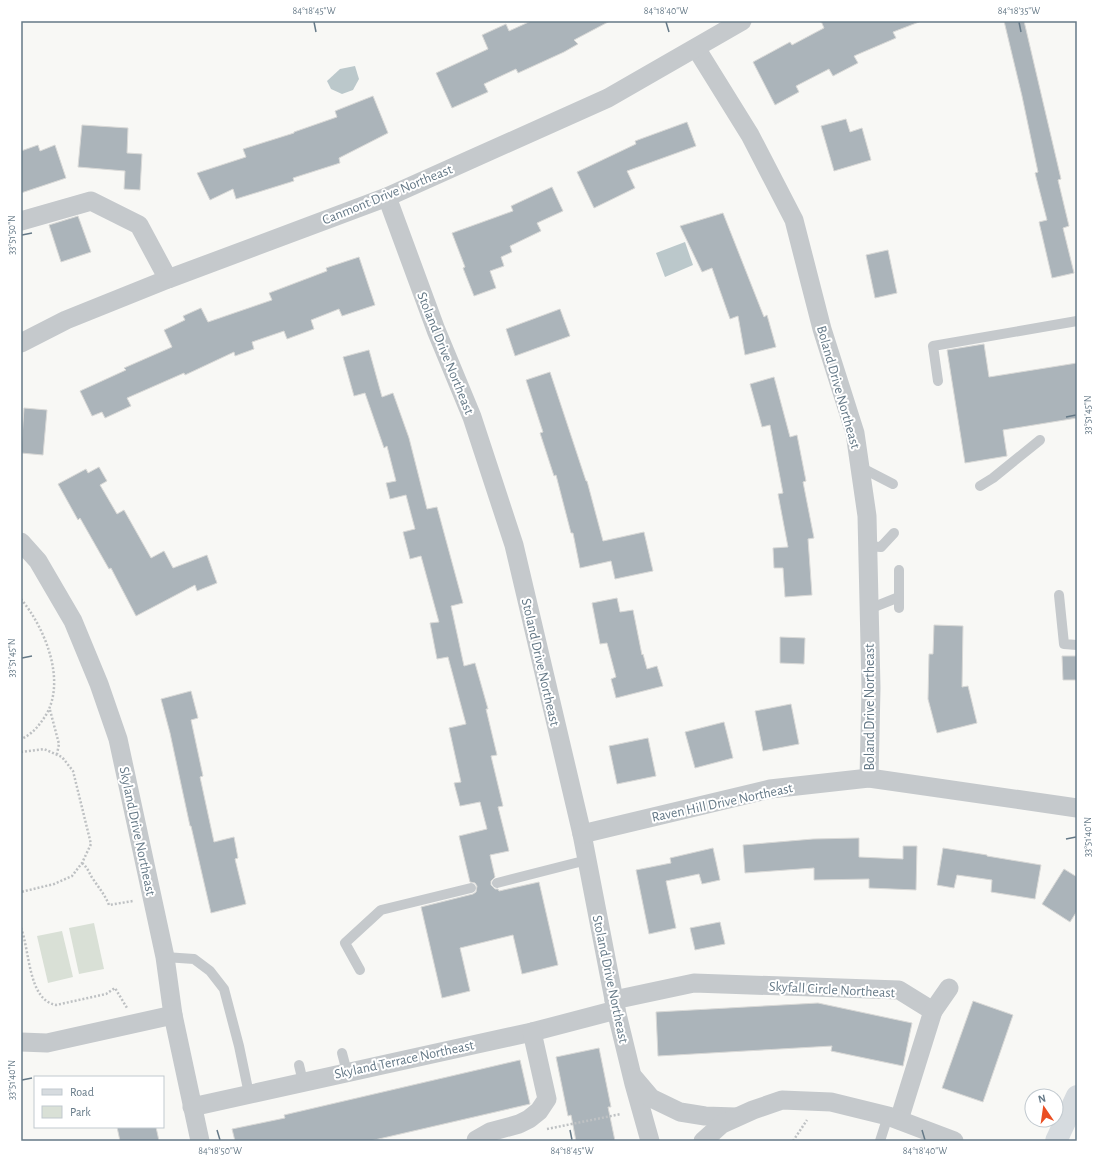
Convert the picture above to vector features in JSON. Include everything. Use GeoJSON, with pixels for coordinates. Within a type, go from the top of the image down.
{"type":"FeatureCollection","features":[{"type":"Feature","properties":{"kind":"main road"},"geometry":{"type":"LineString","coordinates":[[1056,1141],[1077,1096]]}},
{"type":"Feature","properties":{"kind":"street","name":"Canmont Drive Northeast"},"geometry":{"type":"LineString","coordinates":[[21,343],[66,320],[168,279],[387,197],[608,98],[742,21]]}},
{"type":"Feature","properties":{"kind":"street","name":"Boland Drive Northeast"},"geometry":{"type":"LineString","coordinates":[[696,48],[750,135],[794,220],[822,329],[855,433],[867,516],[871,688],[869,778]]}},
{"type":"Feature","properties":{"kind":"street","name":"Stoland Drive Northeast"},"geometry":{"type":"LineString","coordinates":[[387,197],[436,330],[472,417],[514,545],[582,834],[615,1005],[632,1076],[650,1141]]}},
{"type":"Feature","properties":{"kind":"street"},"geometry":{"type":"LineString","coordinates":[[21,221],[91,201],[139,225],[168,279]]}},
{"type":"Feature","properties":{"kind":"street","name":"Skyland Drive Northeast"},"geometry":{"type":"LineString","coordinates":[[21,542],[38,561],[73,621],[101,691],[118,739],[165,957],[173,1015],[200,1141]]}},
{"type":"Feature","properties":{"kind":"street","name":"Raven Hill Drive Northeast"},"geometry":{"type":"LineString","coordinates":[[582,834],[770,789],[869,778],[1077,808]]}},
{"type":"Feature","properties":{"kind":"street","name":"Skyfall Circle Northeast"},"geometry":{"type":"LineString","coordinates":[[615,1005],[694,983],[899,990],[933,1011]]}},
{"type":"Feature","properties":{"kind":"street"},"geometry":{"type":"LineString","coordinates":[[894,1118],[933,1011],[949,988]]}},
{"type":"Feature","properties":{"kind":"street","name":"Skyland Terrace Northeast"},"geometry":{"type":"LineString","coordinates":[[192,1106],[249,1094],[301,1073],[347,1072],[532,1032],[615,1005]]}},
{"type":"Feature","properties":{"kind":"street"},"geometry":{"type":"LineString","coordinates":[[21,1042],[47,1043],[173,1015]]}},
{"type":"Feature","properties":{"kind":"street"},"geometry":{"type":"LineString","coordinates":[[471,1141],[490,1132],[519,1124],[529,1119],[539,1111],[546,1099],[532,1032]]}},
{"type":"Feature","properties":{"kind":"street"},"geometry":{"type":"LineString","coordinates":[[632,1076],[652,1098],[680,1112],[705,1116],[737,1117]]}},
{"type":"Feature","properties":{"kind":"street"},"geometry":{"type":"LineString","coordinates":[[703,1141],[722,1124],[753,1110],[782,1100],[831,1102],[894,1118],[954,1141]]}},
{"type":"Feature","properties":{"kind":"lane"},"geometry":{"type":"LineString","coordinates":[[938,381],[933,346],[1077,321]]}},
{"type":"Feature","properties":{"kind":"lane"},"geometry":{"type":"LineString","coordinates":[[980,486],[993,478],[1040,440]]}},
{"type":"Feature","properties":{"kind":"lane"},"geometry":{"type":"LineString","coordinates":[[860,467],[893,484]]}},
{"type":"Feature","properties":{"kind":"lane"},"geometry":{"type":"LineString","coordinates":[[868,546],[881,547],[894,532]]}},
{"type":"Feature","properties":{"kind":"lane"},"geometry":{"type":"LineString","coordinates":[[898,608],[899,570]]}},
{"type":"Feature","properties":{"kind":"lane"},"geometry":{"type":"LineString","coordinates":[[1060,595],[1064,644],[1077,645]]}},
{"type":"Feature","properties":{"kind":"lane"},"geometry":{"type":"LineString","coordinates":[[869,609],[899,597]]}},
{"type":"Feature","properties":{"kind":"lane"},"geometry":{"type":"LineString","coordinates":[[497,882],[587,860]]}},
{"type":"Feature","properties":{"kind":"lane"},"geometry":{"type":"LineString","coordinates":[[360,970],[345,943],[381,910],[471,888]]}},
{"type":"Feature","properties":{"kind":"lane"},"geometry":{"type":"LineString","coordinates":[[165,957],[194,959],[210,970],[224,989],[239,1046],[249,1094]]}},
{"type":"Feature","properties":{"kind":"lane"},"geometry":{"type":"LineString","coordinates":[[342,1053],[347,1072]]}},
{"type":"Feature","properties":{"kind":"lane"},"geometry":{"type":"LineString","coordinates":[[880,1141],[894,1118]]}},
{"type":"Feature","properties":{"kind":"path"},"geometry":{"type":"LineString","coordinates":[[21,599],[30,610],[45,639],[54,673],[54,693],[50,710],[36,729],[21,739]]}},
{"type":"Feature","properties":{"kind":"path"},"geometry":{"type":"LineString","coordinates":[[50,710],[59,744],[57,754]]}},
{"type":"Feature","properties":{"kind":"path"},"geometry":{"type":"LineString","coordinates":[[21,752],[44,749],[62,756],[73,771],[91,844],[82,863],[72,876],[54,884],[21,892]]}},
{"type":"Feature","properties":{"kind":"path"},"geometry":{"type":"LineString","coordinates":[[82,863],[88,868],[93,879],[103,892],[109,906],[134,901]]}},
{"type":"Feature","properties":{"kind":"path"},"geometry":{"type":"LineString","coordinates":[[21,928],[25,938],[36,989],[43,1000],[49,1004],[56,1005],[106,994],[115,988],[129,1011]]}},
{"type":"Feature","properties":{"kind":"path"},"geometry":{"type":"LineString","coordinates":[[541,1131],[621,1114]]}},
{"type":"Feature","properties":{"kind":"path"},"geometry":{"type":"LineString","coordinates":[[793,1141],[810,1115]]}},
{"type":"Feature","properties":{"kind":"green space"},"geometry":{"type":"Polygon","coordinates":[[[94,923],[104,969],[79,974],[69,928],[94,923]]]}},
{"type":"Feature","properties":{"kind":"green space"},"geometry":{"type":"Polygon","coordinates":[[[62,931],[73,977],[48,983],[37,936],[62,931]]]}},
{"type":"Feature","properties":{"kind":"shaded area"},"geometry":{"type":"Polygon","coordinates":[[[355,66],[359,79],[353,90],[342,94],[331,89],[327,81],[340,69],[355,66]]]}},
{"type":"Feature","properties":{"kind":"shaded area"},"geometry":{"type":"Polygon","coordinates":[[[685,242],[693,265],[665,277],[656,253],[685,242]]]}},
{"type":"Feature","properties":{"kind":"building"},"geometry":{"type":"Polygon","coordinates":[[[531,21],[610,21],[574,40],[578,44],[564,52],[518,73],[516,69],[484,84],[488,92],[452,108],[436,73],[488,49],[482,35],[506,24],[509,31],[531,21]]]}},
{"type":"Feature","properties":{"kind":"building"},"geometry":{"type":"Polygon","coordinates":[[[821,21],[919,22],[893,32],[896,38],[854,56],[858,63],[833,76],[829,69],[796,86],[799,92],[775,105],[753,62],[790,42],[792,45],[824,28],[821,21]]]}},
{"type":"Feature","properties":{"kind":"building"},"geometry":{"type":"Polygon","coordinates":[[[1004,21],[1024,21],[1061,179],[1058,180],[1069,226],[1063,228],[1074,273],[1052,278],[1039,222],[1047,220],[1035,173],[1038,172],[1004,21]]]}},
{"type":"Feature","properties":{"kind":"building"},"geometry":{"type":"Polygon","coordinates":[[[373,96],[388,133],[339,158],[340,163],[293,178],[294,181],[236,199],[233,189],[210,200],[197,173],[246,157],[243,149],[294,133],[337,117],[335,111],[373,96]]]}},
{"type":"Feature","properties":{"kind":"building"},"geometry":{"type":"Polygon","coordinates":[[[846,119],[850,132],[862,128],[871,160],[834,171],[821,126],[846,119]]]}},
{"type":"Feature","properties":{"kind":"building"},"geometry":{"type":"Polygon","coordinates":[[[687,122],[696,146],[627,171],[635,188],[594,208],[577,172],[636,144],[635,141],[687,122]]]}},
{"type":"Feature","properties":{"kind":"building"},"geometry":{"type":"Polygon","coordinates":[[[82,125],[128,128],[127,153],[142,154],[140,190],[124,189],[125,171],[78,167],[82,125]]]}},
{"type":"Feature","properties":{"kind":"building"},"geometry":{"type":"Polygon","coordinates":[[[38,145],[40,151],[55,145],[66,178],[21,193],[21,151],[38,145]]]}},
{"type":"Feature","properties":{"kind":"building"},"geometry":{"type":"Polygon","coordinates":[[[552,187],[563,211],[537,223],[541,231],[510,246],[512,252],[501,257],[504,266],[490,271],[496,288],[474,296],[452,233],[513,211],[511,206],[552,187]]]}},
{"type":"Feature","properties":{"kind":"building"},"geometry":{"type":"Polygon","coordinates":[[[723,213],[764,317],[767,315],[776,347],[745,355],[738,316],[730,319],[712,268],[702,272],[680,226],[723,213]]]}},
{"type":"Feature","properties":{"kind":"building"},"geometry":{"type":"Polygon","coordinates":[[[78,216],[91,252],[61,262],[49,225],[78,216]]]}},
{"type":"Feature","properties":{"kind":"building"},"geometry":{"type":"Polygon","coordinates":[[[888,250],[897,293],[875,298],[866,255],[888,250]]]}},
{"type":"Feature","properties":{"kind":"building"},"geometry":{"type":"Polygon","coordinates":[[[359,257],[375,305],[342,316],[339,309],[311,320],[314,329],[287,339],[284,331],[252,342],[254,349],[235,356],[234,352],[185,375],[184,373],[127,398],[131,406],[105,418],[102,412],[92,416],[80,391],[126,370],[124,368],[172,347],[164,330],[185,320],[183,316],[201,308],[208,322],[272,300],[269,293],[327,271],[326,268],[359,257]]]}},
{"type":"Feature","properties":{"kind":"building"},"geometry":{"type":"Polygon","coordinates":[[[560,309],[570,336],[515,356],[506,329],[560,309]]]}},
{"type":"Feature","properties":{"kind":"building"},"geometry":{"type":"Polygon","coordinates":[[[984,344],[989,377],[1077,363],[1077,418],[1003,430],[1007,456],[965,463],[947,350],[984,344]]]}},
{"type":"Feature","properties":{"kind":"building"},"geometry":{"type":"Polygon","coordinates":[[[369,350],[382,397],[393,393],[409,438],[427,509],[437,507],[463,603],[451,606],[464,666],[475,663],[488,709],[486,709],[497,755],[491,756],[503,806],[498,807],[509,851],[490,855],[495,877],[491,881],[491,885],[499,891],[539,882],[558,965],[522,974],[513,935],[460,948],[470,991],[442,998],[421,907],[476,892],[477,886],[475,883],[470,882],[459,836],[487,829],[480,802],[460,806],[454,783],[461,782],[449,728],[466,724],[448,657],[437,659],[430,623],[439,622],[421,556],[410,559],[403,532],[415,529],[406,495],[390,499],[386,483],[396,481],[387,446],[384,448],[365,393],[354,396],[343,357],[369,350]]]}},
{"type":"Feature","properties":{"kind":"building"},"geometry":{"type":"Polygon","coordinates":[[[550,372],[587,481],[603,541],[644,532],[653,571],[615,579],[611,561],[580,568],[573,533],[571,533],[556,475],[554,476],[540,433],[543,432],[526,380],[550,372]]]}},
{"type":"Feature","properties":{"kind":"building"},"geometry":{"type":"Polygon","coordinates":[[[774,377],[790,437],[797,435],[806,481],[803,482],[814,538],[808,539],[812,595],[785,597],[783,568],[774,568],[773,548],[788,547],[778,494],[783,493],[770,425],[762,427],[750,384],[774,377]]]}},
{"type":"Feature","properties":{"kind":"building"},"geometry":{"type":"Polygon","coordinates":[[[24,408],[47,410],[43,455],[21,453],[24,408]]]}},
{"type":"Feature","properties":{"kind":"building"},"geometry":{"type":"Polygon","coordinates":[[[99,467],[107,481],[100,485],[117,514],[124,510],[151,558],[164,551],[173,568],[207,555],[217,583],[197,591],[195,585],[136,616],[111,568],[109,569],[80,518],[78,520],[58,484],[86,469],[88,473],[99,467]]]}},
{"type":"Feature","properties":{"kind":"building"},"geometry":{"type":"Polygon","coordinates":[[[617,598],[620,612],[633,610],[642,655],[643,654],[647,669],[657,666],[663,686],[616,698],[611,679],[616,677],[607,643],[600,644],[592,603],[617,598]]]}},
{"type":"Feature","properties":{"kind":"building"},"geometry":{"type":"Polygon","coordinates":[[[934,625],[963,626],[962,687],[968,686],[977,723],[937,733],[928,699],[929,654],[933,654],[934,625]]]}},
{"type":"Feature","properties":{"kind":"building"},"geometry":{"type":"Polygon","coordinates":[[[780,637],[805,638],[804,664],[780,663],[780,637]]]}},
{"type":"Feature","properties":{"kind":"building"},"geometry":{"type":"Polygon","coordinates":[[[1062,656],[1077,656],[1077,680],[1063,680],[1062,656]]]}},
{"type":"Feature","properties":{"kind":"building"},"geometry":{"type":"Polygon","coordinates":[[[191,691],[198,718],[191,720],[203,776],[200,777],[214,842],[234,837],[238,858],[235,859],[246,904],[211,913],[161,699],[191,691]]]}},
{"type":"Feature","properties":{"kind":"building"},"geometry":{"type":"Polygon","coordinates":[[[791,704],[799,744],[763,751],[755,711],[791,704]]]}},
{"type":"Feature","properties":{"kind":"building"},"geometry":{"type":"Polygon","coordinates":[[[724,722],[733,758],[695,768],[685,732],[724,722]]]}},
{"type":"Feature","properties":{"kind":"building"},"geometry":{"type":"Polygon","coordinates":[[[648,738],[656,776],[617,784],[609,746],[648,738]]]}},
{"type":"Feature","properties":{"kind":"building"},"geometry":{"type":"Polygon","coordinates":[[[859,838],[859,857],[903,859],[903,846],[917,846],[916,890],[869,888],[869,879],[814,880],[814,868],[745,873],[743,845],[813,839],[859,838]]]}},
{"type":"Feature","properties":{"kind":"building"},"geometry":{"type":"Polygon","coordinates":[[[713,848],[720,880],[702,884],[699,874],[666,881],[676,928],[649,934],[636,870],[671,863],[670,858],[713,848]]]}},
{"type":"Feature","properties":{"kind":"building"},"geometry":{"type":"Polygon","coordinates":[[[943,848],[1041,865],[1035,899],[991,892],[992,880],[957,875],[954,888],[937,885],[943,848]]]}},
{"type":"Feature","properties":{"kind":"building"},"geometry":{"type":"Polygon","coordinates":[[[1064,869],[1077,877],[1077,911],[1070,922],[1042,904],[1064,869]]]}},
{"type":"Feature","properties":{"kind":"building"},"geometry":{"type":"Polygon","coordinates":[[[720,922],[725,944],[695,950],[690,928],[720,922]]]}},
{"type":"Feature","properties":{"kind":"building"},"geometry":{"type":"Polygon","coordinates":[[[973,1001],[1013,1015],[983,1102],[942,1088],[973,1001]]]}},
{"type":"Feature","properties":{"kind":"building"},"geometry":{"type":"Polygon","coordinates":[[[818,1003],[912,1023],[903,1066],[831,1051],[832,1046],[658,1056],[656,1012],[818,1003]]]}},
{"type":"Feature","properties":{"kind":"building"},"geometry":{"type":"Polygon","coordinates":[[[599,1048],[611,1107],[608,1107],[615,1141],[576,1141],[571,1115],[568,1116],[556,1057],[599,1048]]]}},
{"type":"Feature","properties":{"kind":"building"},"geometry":{"type":"Polygon","coordinates":[[[520,1060],[530,1104],[370,1141],[235,1141],[232,1129],[285,1118],[284,1115],[520,1060]]]}},
{"type":"Feature","properties":{"kind":"building"},"geometry":{"type":"Polygon","coordinates":[[[117,1128],[156,1128],[159,1141],[120,1141],[117,1128]]]}}]}
